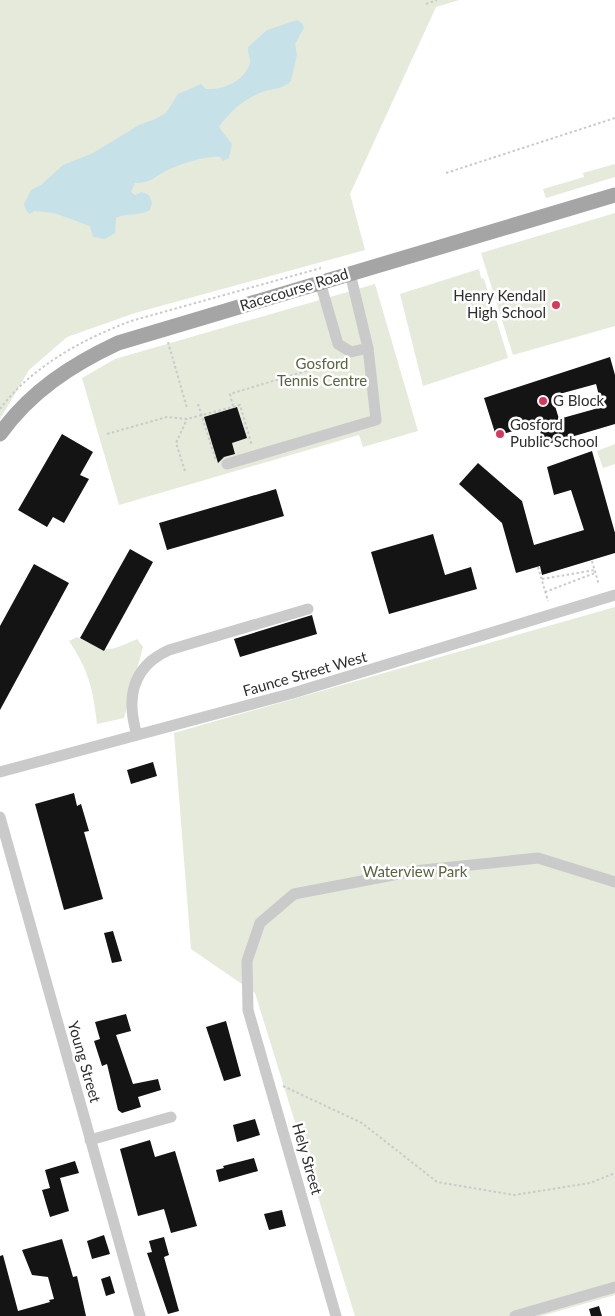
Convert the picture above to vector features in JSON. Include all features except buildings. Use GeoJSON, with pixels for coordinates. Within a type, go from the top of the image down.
{"type":"FeatureCollection","features":[{"type":"Feature","properties":{"kind":"main road","name":"Racecourse Road"},"geometry":{"type":"LineString","coordinates":[[0,434],[33,396],[64,372],[118,343],[615,195]]}},
{"type":"Feature","properties":{"kind":"street"},"geometry":{"type":"LineString","coordinates":[[227,464],[376,420],[368,348],[350,273]]}},
{"type":"Feature","properties":{"kind":"street"},"geometry":{"type":"LineString","coordinates":[[320,282],[338,344],[351,352],[368,348]]}},
{"type":"Feature","properties":{"kind":"street","name":"Faunce Street West"},"geometry":{"type":"LineString","coordinates":[[0,772],[293,693],[615,595]]}},
{"type":"Feature","properties":{"kind":"street"},"geometry":{"type":"LineString","coordinates":[[137,735],[131,714],[133,693],[139,674],[152,659],[169,650],[308,609]]}},
{"type":"Feature","properties":{"kind":"street","name":"Young Street"},"geometry":{"type":"LineString","coordinates":[[0,817],[140,1316]]}},
{"type":"Feature","properties":{"kind":"street","name":"Hely Street"},"geometry":{"type":"LineString","coordinates":[[336,1316],[248,1010],[247,961],[260,923],[294,894],[414,871],[538,858],[615,882]]}},
{"type":"Feature","properties":{"kind":"street"},"geometry":{"type":"LineString","coordinates":[[90,1140],[171,1117]]}},
{"type":"Feature","properties":{"kind":"street"},"geometry":{"type":"LineString","coordinates":[[514,1316],[615,1287]]}},
{"type":"Feature","properties":{"kind":"path"},"geometry":{"type":"LineString","coordinates":[[426,4],[437,0]]}},
{"type":"Feature","properties":{"kind":"path"},"geometry":{"type":"LineString","coordinates":[[446,173],[615,118]]}},
{"type":"Feature","properties":{"kind":"path"},"geometry":{"type":"LineString","coordinates":[[164,328],[187,408]]}},
{"type":"Feature","properties":{"kind":"path"},"geometry":{"type":"LineString","coordinates":[[233,406],[230,394],[330,364],[346,349]]}},
{"type":"Feature","properties":{"kind":"path"},"geometry":{"type":"LineString","coordinates":[[198,404],[218,466],[227,464]]}},
{"type":"Feature","properties":{"kind":"path"},"geometry":{"type":"LineString","coordinates":[[107,434],[167,417],[187,419],[240,404],[255,456]]}},
{"type":"Feature","properties":{"kind":"path"},"geometry":{"type":"LineString","coordinates":[[185,471],[176,444],[187,419]]}},
{"type":"Feature","properties":{"kind":"path"},"geometry":{"type":"LineString","coordinates":[[592,561],[599,585]]}},
{"type":"Feature","properties":{"kind":"path"},"geometry":{"type":"LineString","coordinates":[[538,567],[548,601]]}},
{"type":"Feature","properties":{"kind":"path"},"geometry":{"type":"LineString","coordinates":[[542,579],[595,571]]}},
{"type":"Feature","properties":{"kind":"path"},"geometry":{"type":"LineString","coordinates":[[545,592],[595,571]]}},
{"type":"Feature","properties":{"kind":"path"},"geometry":{"type":"LineString","coordinates":[[268,1079],[362,1123],[437,1182],[514,1195],[590,1184],[615,1173]]}},
{"type":"Feature","properties":{"kind":"green space"},"geometry":{"type":"Polygon","coordinates":[[[0,0],[459,0],[436,7],[350,194],[365,250],[135,313],[67,337],[29,370],[0,419],[0,0]]]}},
{"type":"Feature","properties":{"kind":"green space"},"geometry":{"type":"Polygon","coordinates":[[[615,164],[615,177],[546,198],[543,189],[584,177],[583,173],[615,164]]]}},
{"type":"Feature","properties":{"kind":"green space","name":"Henry Kendall High School"},"geometry":{"type":"Polygon","coordinates":[[[615,213],[615,326],[513,355],[481,253],[615,213]]]}},
{"type":"Feature","properties":{"kind":"green space"},"geometry":{"type":"Polygon","coordinates":[[[479,269],[481,278],[484,279],[508,358],[423,386],[400,294],[479,269]]]}},
{"type":"Feature","properties":{"kind":"green space","name":"Gosford Tennis Centre"},"geometry":{"type":"Polygon","coordinates":[[[375,284],[418,431],[363,447],[359,435],[119,505],[82,378],[115,359],[375,284]]]}},
{"type":"Feature","properties":{"kind":"green space"},"geometry":{"type":"Polygon","coordinates":[[[615,444],[615,464],[603,468],[597,451],[615,444]]]}},
{"type":"Feature","properties":{"kind":"green space","name":"Waterview Park"},"geometry":{"type":"Polygon","coordinates":[[[615,607],[615,1295],[541,1316],[355,1316],[255,993],[191,949],[174,733],[615,607]]]}},
{"type":"Feature","properties":{"kind":"green space"},"geometry":{"type":"Polygon","coordinates":[[[77,637],[95,646],[107,649],[118,647],[137,639],[143,647],[124,718],[97,724],[94,700],[86,671],[69,641],[77,637]]]}},
{"type":"Feature","properties":{"kind":"water"},"geometry":{"type":"Polygon","coordinates":[[[297,20],[302,23],[304,28],[295,44],[297,55],[291,81],[284,86],[249,98],[228,115],[219,127],[232,144],[229,158],[223,161],[220,157],[214,157],[192,161],[169,169],[148,181],[135,183],[131,192],[135,195],[142,192],[149,195],[152,203],[150,210],[116,218],[115,233],[105,239],[93,237],[90,226],[54,213],[34,211],[30,214],[27,212],[24,204],[31,190],[41,185],[63,165],[93,153],[139,125],[166,113],[178,94],[201,84],[206,89],[213,89],[232,84],[247,70],[250,63],[248,47],[267,30],[297,20]]]}},
{"type":"Feature","properties":{"kind":"place","name":"Henry Kendall High School"},"geometry":{"type":"Point","coordinates":[556,305]}},
{"type":"Feature","properties":{"kind":"place","name":"G Block"},"geometry":{"type":"Point","coordinates":[543,401]}},
{"type":"Feature","properties":{"kind":"place","name":"Gosford Public School"},"geometry":{"type":"Point","coordinates":[500,434]}}]}
